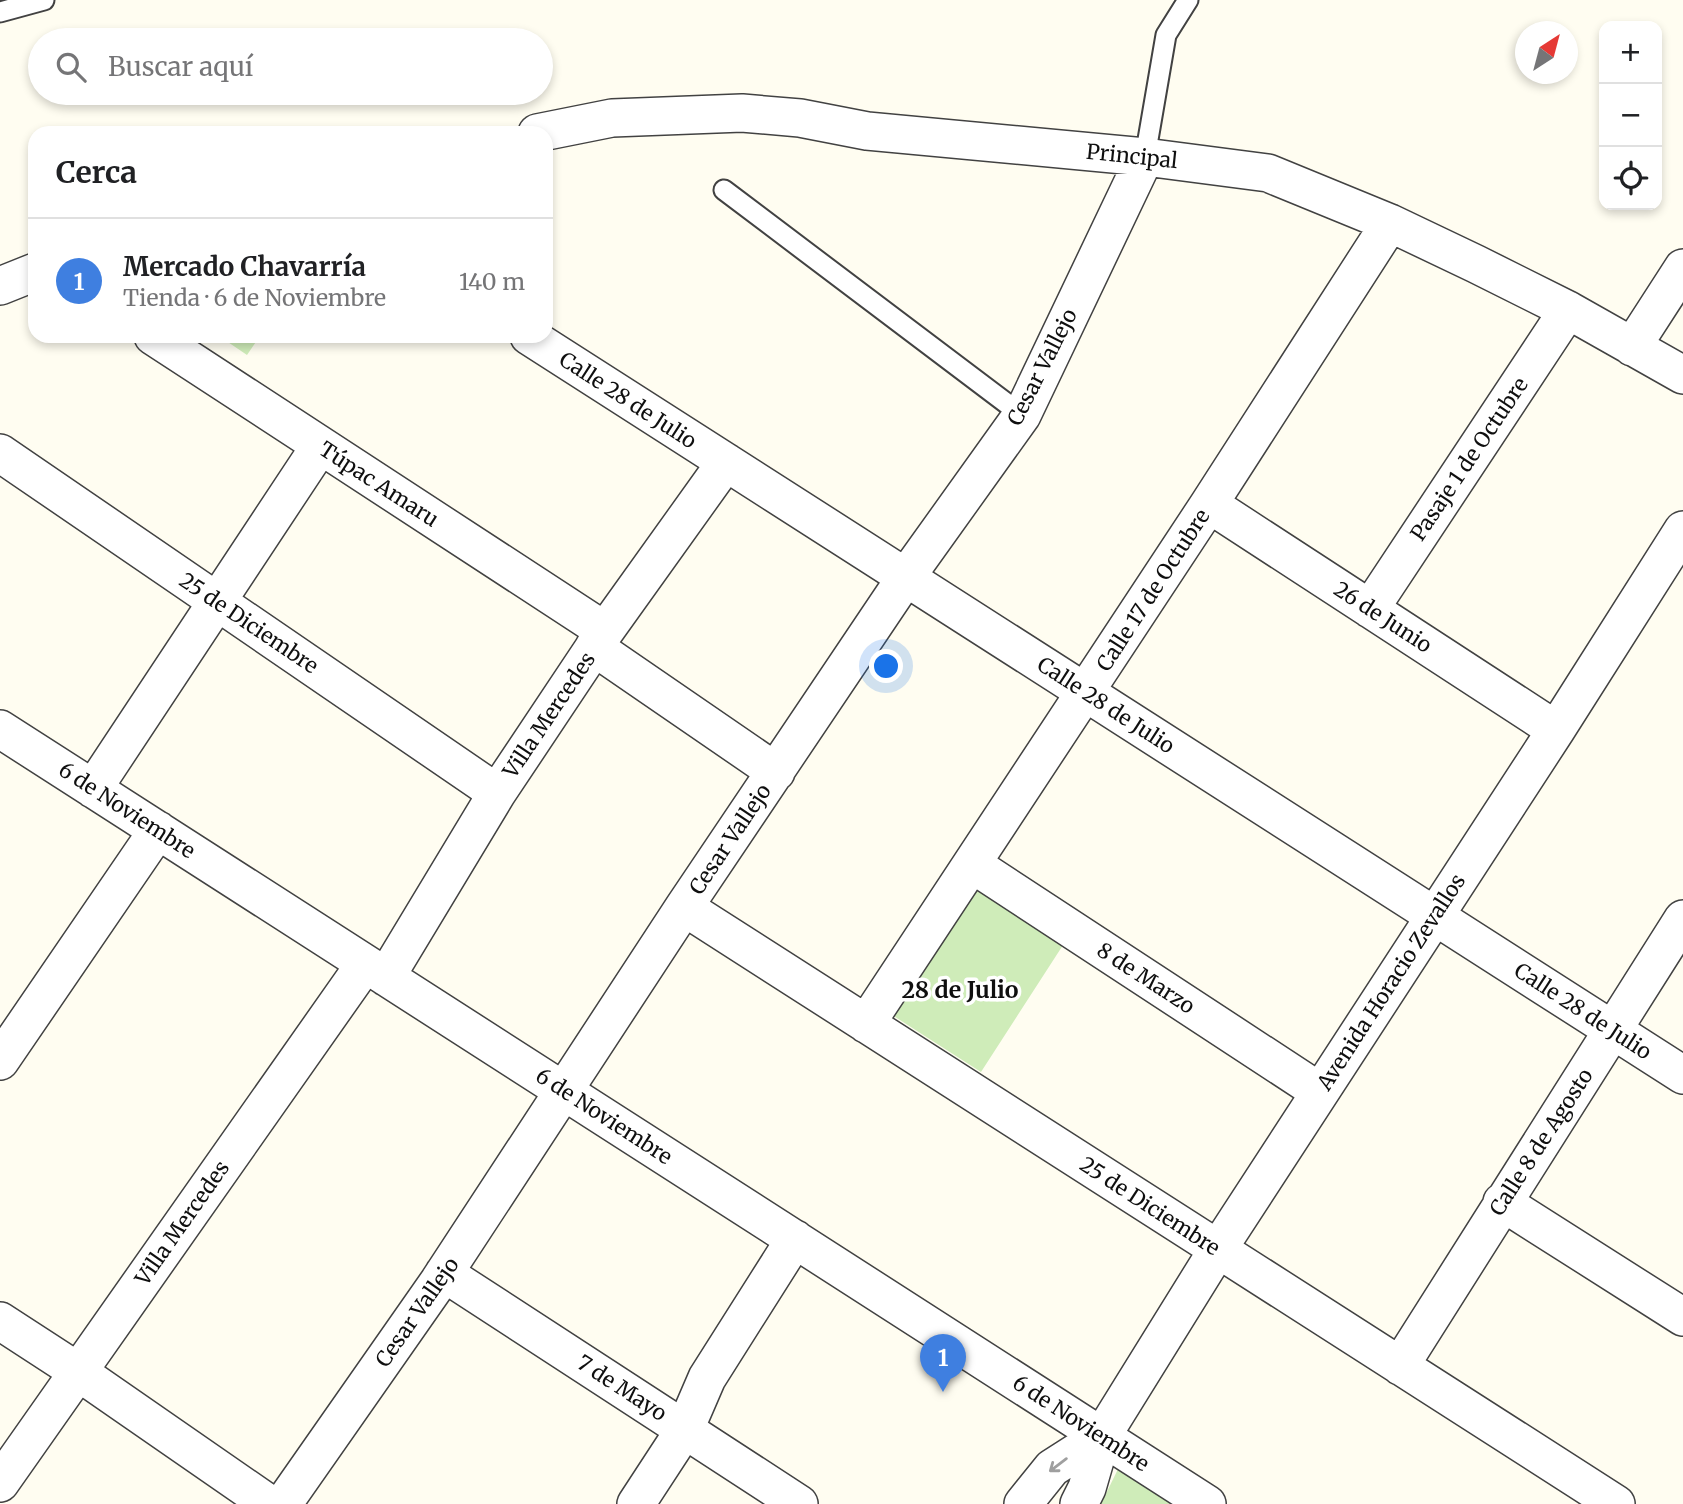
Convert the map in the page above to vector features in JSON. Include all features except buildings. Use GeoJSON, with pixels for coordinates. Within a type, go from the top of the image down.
{"type":"FeatureCollection","features":[{"type":"Feature","properties":{"kind":"street","name":"Principal"},"geometry":{"type":"LineString","coordinates":[[553,130],[612,118],[742,113],[800,118],[867,131],[1145,157],[1268,173],[1390,223],[1568,310],[1683,375]]}},
{"type":"Feature","properties":{"kind":"street","name":"Cesar Vallejo"},"geometry":{"type":"LineString","coordinates":[[283,1504],[444,1273],[684,907],[906,577],[1022,415],[1145,157]]}},
{"type":"Feature","properties":{"kind":"street","name":"Calle 17 de Octubre"},"geometry":{"type":"LineString","coordinates":[[866,1024],[1209,504],[1390,223]]}},
{"type":"Feature","properties":{"kind":"street"},"geometry":{"type":"LineString","coordinates":[[1633,347],[1683,268]]}},
{"type":"Feature","properties":{"kind":"street"},"geometry":{"type":"LineString","coordinates":[[0,286],[28,275]]}},
{"type":"Feature","properties":{"kind":"street","name":"Pasaje 1 de Octubre"},"geometry":{"type":"LineString","coordinates":[[1370,609],[1568,310]]}},
{"type":"Feature","properties":{"kind":"street","name":"Túpac Amaru"},"geometry":{"type":"LineString","coordinates":[[164,343],[320,446],[600,639],[776,772]]}},
{"type":"Feature","properties":{"kind":"street","name":"Calle 28 de Julio"},"geometry":{"type":"LineString","coordinates":[[540,343],[1683,1074]]}},
{"type":"Feature","properties":{"kind":"street"},"geometry":{"type":"LineString","coordinates":[[93,789],[320,446]]}},
{"type":"Feature","properties":{"kind":"street","name":"25 de Diciembre"},"geometry":{"type":"LineString","coordinates":[[0,453],[498,793]]}},
{"type":"Feature","properties":{"kind":"street","name":"Villa Mercedes"},"geometry":{"type":"LineString","coordinates":[[0,1483],[77,1371],[376,970],[600,639],[726,463]]}},
{"type":"Feature","properties":{"kind":"street","name":"26 de Junio"},"geometry":{"type":"LineString","coordinates":[[1209,504],[1556,730]]}},
{"type":"Feature","properties":{"kind":"street","name":"Avenida Horacio Zevallos"},"geometry":{"type":"LineString","coordinates":[[1079,1504],[1087,1488],[1102,1436],[1218,1250],[1683,530]]}},
{"type":"Feature","properties":{"kind":"street","name":"6 de Noviembre"},"geometry":{"type":"LineString","coordinates":[[0,729],[1207,1504]]}},
{"type":"Feature","properties":{"kind":"street"},"geometry":{"type":"LineString","coordinates":[[0,1061],[158,830]]}},
{"type":"Feature","properties":{"kind":"street","name":"8 de Marzo"},"geometry":{"type":"LineString","coordinates":[[972,864],[1320,1092]]}},
{"type":"Feature","properties":{"kind":"street","name":"25 de Diciembre"},"geometry":{"type":"LineString","coordinates":[[684,907],[1616,1504]]}},
{"type":"Feature","properties":{"kind":"street","name":"Calle 8 de Agosto"},"geometry":{"type":"LineString","coordinates":[[1400,1366],[1683,919]]}},
{"type":"Feature","properties":{"kind":"street"},"geometry":{"type":"LineString","coordinates":[[1502,1202],[1683,1317]]}},
{"type":"Feature","properties":{"kind":"street"},"geometry":{"type":"LineString","coordinates":[[636,1504],[685,1429],[707,1378],[795,1239]]}},
{"type":"Feature","properties":{"kind":"street","name":"7 de Mayo"},"geometry":{"type":"LineString","coordinates":[[444,1273],[799,1504]]}},
{"type":"Feature","properties":{"kind":"street"},"geometry":{"type":"LineString","coordinates":[[0,1321],[269,1504]]}},
{"type":"Feature","properties":{"kind":"street","name":"Avenida Horacio Zevallos"},"geometry":{"type":"LineString","coordinates":[[1023,1504],[1052,1468],[1102,1436]]}},
{"type":"Feature","properties":{"kind":"lane"},"geometry":{"type":"LineString","coordinates":[[0,12],[44,0]]}},
{"type":"Feature","properties":{"kind":"lane"},"geometry":{"type":"LineString","coordinates":[[1145,157],[1166,35],[1188,0]]}},
{"type":"Feature","properties":{"kind":"lane"},"geometry":{"type":"LineString","coordinates":[[724,190],[1022,415]]}},
{"type":"Feature","properties":{"kind":"green space"},"geometry":{"type":"Polygon","coordinates":[[[229,343],[255,343],[247,355],[229,343]]]}},
{"type":"Feature","properties":{"kind":"green space"},"geometry":{"type":"Polygon","coordinates":[[[972,882],[1065,942],[981,1072],[889,1013],[972,882]]]}},
{"type":"Feature","properties":{"kind":"green space"},"geometry":{"type":"Polygon","coordinates":[[[1118,1469],[1172,1504],[1101,1504],[1118,1469]]]}},
{"type":"Feature","properties":{"kind":"place","name":"Mercado Chavarría"},"geometry":{"type":"Point","coordinates":[943,1392]}},
{"type":"Feature","properties":{"kind":"district","name":"28 de Julio"},"geometry":{"type":"Point","coordinates":[960,989]}}]}
